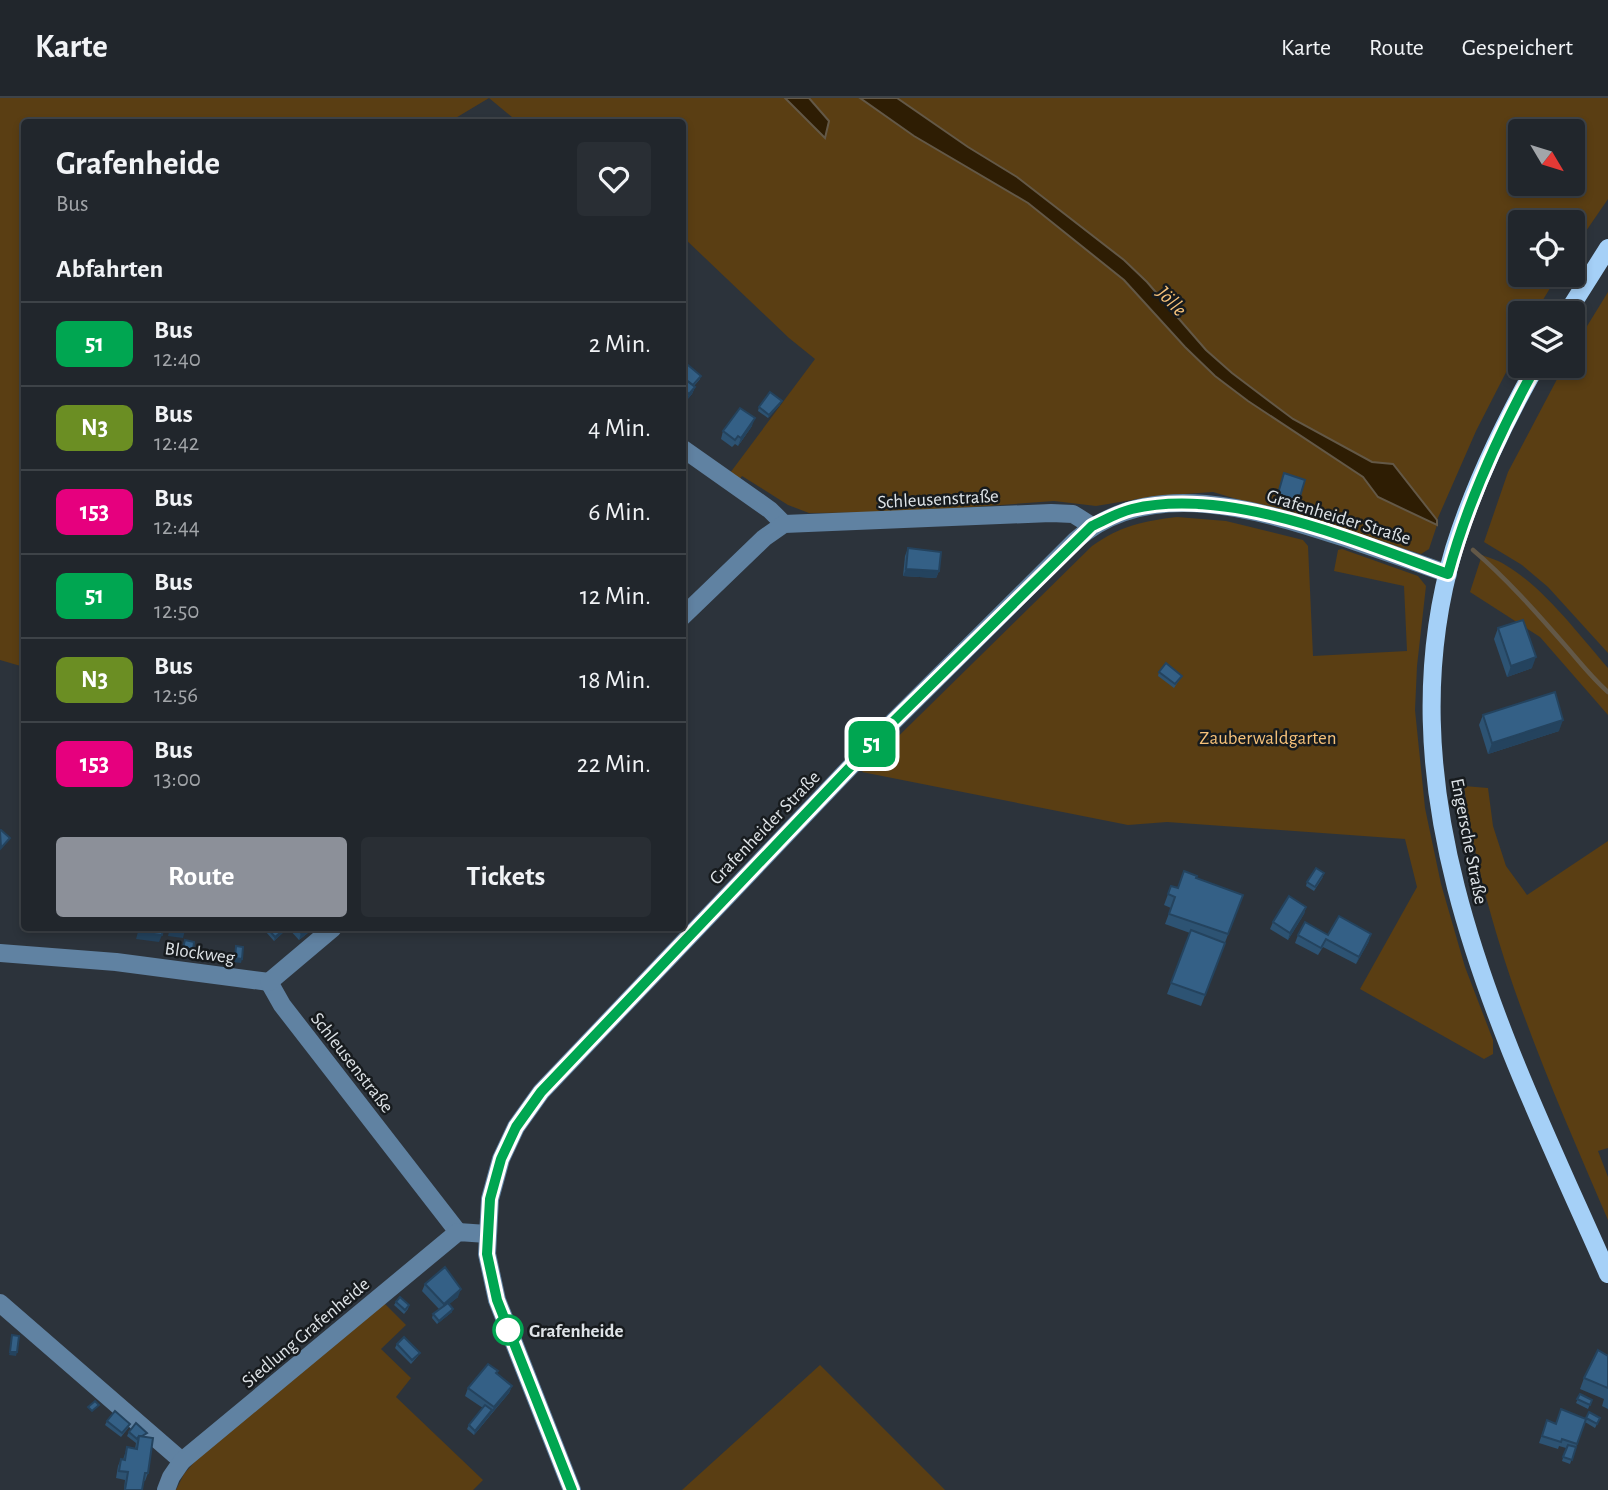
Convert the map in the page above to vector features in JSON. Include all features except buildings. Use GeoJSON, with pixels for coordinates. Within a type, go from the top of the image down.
{"type":"FeatureCollection","features":[{"type":"Feature","properties":{"kind":"main road"},"geometry":{"type":"LineString","coordinates":[[1575,301],[1608,248]]}},
{"type":"Feature","properties":{"kind":"main road","name":"Engersche Straße"},"geometry":{"type":"LineString","coordinates":[[1530,378],[1484,467],[1448,574],[1434,659],[1432,741],[1438,808],[1454,887],[1477,961],[1513,1058],[1608,1274]]}},
{"type":"Feature","properties":{"kind":"street"},"geometry":{"type":"LineString","coordinates":[[686,451],[770,510],[784,524],[764,538],[686,613]]}},
{"type":"Feature","properties":{"kind":"street","name":"Grafenheider Straße"},"geometry":{"type":"LineString","coordinates":[[572,1490],[497,1300],[489,1270],[487,1234],[490,1199],[507,1143],[541,1092],[893,722],[1092,526],[1131,509],[1174,504],[1212,504],[1288,520],[1448,574]]}},
{"type":"Feature","properties":{"kind":"street","name":"Schleusenstraße"},"geometry":{"type":"LineString","coordinates":[[784,524],[1051,513],[1073,514],[1092,526]]}},
{"type":"Feature","properties":{"kind":"street"},"geometry":{"type":"LineString","coordinates":[[269,982],[330,931]]}},
{"type":"Feature","properties":{"kind":"street","name":"Blockweg"},"geometry":{"type":"LineString","coordinates":[[0,953],[116,962],[269,982]]}},
{"type":"Feature","properties":{"kind":"street","name":"Schleusenstraße"},"geometry":{"type":"LineString","coordinates":[[269,982],[282,1005],[458,1232]]}},
{"type":"Feature","properties":{"kind":"street"},"geometry":{"type":"LineString","coordinates":[[458,1232],[487,1234]]}},
{"type":"Feature","properties":{"kind":"street","name":"Siedlung Grafenheide"},"geometry":{"type":"LineString","coordinates":[[166,1490],[182,1461],[458,1232]]}},
{"type":"Feature","properties":{"kind":"street"},"geometry":{"type":"LineString","coordinates":[[0,1303],[182,1461]]}},
{"type":"Feature","properties":{"kind":"green space"},"geometry":{"type":"Polygon","coordinates":[[[0,98],[489,98],[454,119],[21,119],[21,666],[0,660],[0,98]]]}},
{"type":"Feature","properties":{"kind":"green space"},"geometry":{"type":"Polygon","coordinates":[[[489,98],[785,98],[825,137],[809,98],[860,98],[914,136],[1028,203],[1124,280],[1215,376],[1363,477],[1378,497],[1437,525],[1429,549],[1421,554],[1213,492],[1156,496],[1096,506],[1054,501],[906,512],[809,513],[788,505],[742,476],[739,480],[730,473],[815,359],[789,338],[686,240],[686,119],[514,119],[489,98]]]}},
{"type":"Feature","properties":{"kind":"green space"},"geometry":{"type":"Polygon","coordinates":[[[897,98],[1608,98],[1608,199],[1585,233],[1585,210],[1508,210],[1508,287],[1551,287],[1542,301],[1508,301],[1508,368],[1476,431],[1437,520],[1393,464],[1372,462],[1293,419],[1232,373],[1206,350],[1147,282],[1124,260],[1017,177],[897,98]]]}},
{"type":"Feature","properties":{"kind":"green space"},"geometry":{"type":"Polygon","coordinates":[[[1608,292],[1608,653],[1548,587],[1522,565],[1484,542],[1508,472],[1558,378],[1585,378],[1585,329],[1608,292]]]}},
{"type":"Feature","properties":{"kind":"green space","name":"Zauberwaldgarten"},"geometry":{"type":"Polygon","coordinates":[[[1177,517],[1226,521],[1303,540],[1308,546],[1313,656],[1407,651],[1404,586],[1334,571],[1338,550],[1342,549],[1418,576],[1426,586],[1415,710],[1425,808],[1441,884],[1465,967],[1493,1040],[1493,1054],[1484,1059],[1360,989],[1417,887],[1405,839],[1167,822],[1128,825],[862,772],[1092,546],[1132,526],[1177,517]]]}},
{"type":"Feature","properties":{"kind":"green space"},"geometry":{"type":"Polygon","coordinates":[[[1482,555],[1521,575],[1561,613],[1608,668],[1608,715],[1540,637],[1470,592],[1482,555]]]}},
{"type":"Feature","properties":{"kind":"green space"},"geometry":{"type":"Polygon","coordinates":[[[1464,786],[1488,788],[1493,826],[1506,866],[1527,895],[1608,841],[1608,1148],[1598,1151],[1608,1177],[1608,1220],[1541,1061],[1503,953],[1473,843],[1464,786]]]}},
{"type":"Feature","properties":{"kind":"green space"},"geometry":{"type":"Polygon","coordinates":[[[384,1303],[406,1325],[381,1349],[411,1378],[396,1397],[483,1480],[473,1490],[176,1490],[184,1474],[197,1459],[384,1303]]]}},
{"type":"Feature","properties":{"kind":"green space"},"geometry":{"type":"Polygon","coordinates":[[[820,1365],[945,1490],[682,1490],[820,1365]]]}},
{"type":"Feature","properties":{"kind":"shaded area"},"geometry":{"type":"Polygon","coordinates":[[[785,98],[809,98],[829,121],[825,138],[785,98]]]}},
{"type":"Feature","properties":{"kind":"shaded area"},"geometry":{"type":"Polygon","coordinates":[[[860,98],[897,98],[1017,177],[1124,260],[1147,282],[1206,350],[1232,373],[1293,419],[1372,462],[1393,464],[1437,520],[1437,525],[1378,497],[1363,477],[1215,376],[1124,280],[1028,203],[914,136],[860,98]]]}},
{"type":"Feature","properties":{"kind":"waterway","name":"Jölle"},"geometry":{"type":"LineString","coordinates":[[1473,550],[1520,595],[1608,692]]}},
{"type":"Feature","properties":{"kind":"bus line","name":"51"},"geometry":{"type":"LineString","coordinates":[[572,1490],[497,1300],[487,1254],[490,1199],[501,1159],[516,1127],[541,1092],[893,722],[1092,526],[1131,509],[1174,504],[1212,504],[1288,520],[1448,574],[1484,467],[1530,378]]}},
{"type":"Feature","properties":{"kind":"place","name":"Grafenheide"},"geometry":{"type":"Point","coordinates":[508,1330]}}]}
